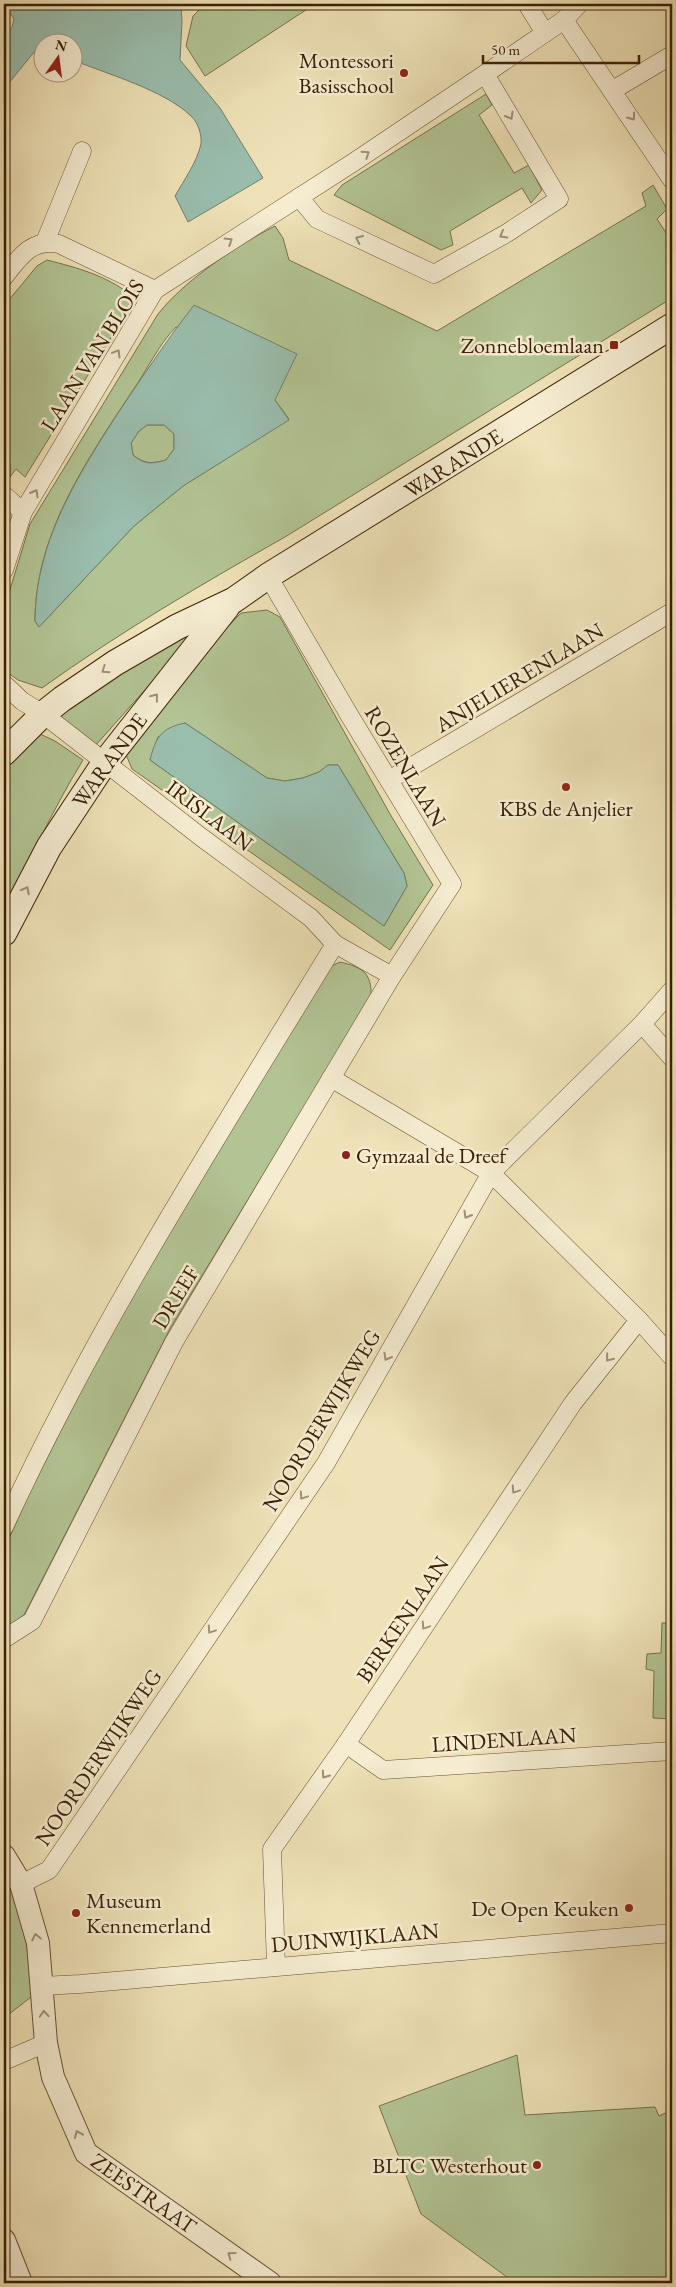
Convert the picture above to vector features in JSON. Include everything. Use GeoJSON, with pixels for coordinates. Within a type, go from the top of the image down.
{"type":"FeatureCollection","features":[{"type":"Feature","properties":{"kind":"main road","name":"WARANDE"},"geometry":{"type":"LineString","coordinates":[[4,753],[43,714],[115,663],[177,628],[234,600],[268,576],[672,326]]}},
{"type":"Feature","properties":{"kind":"main road","name":"WARANDE"},"geometry":{"type":"LineString","coordinates":[[4,934],[49,847],[105,762],[201,638],[234,600]]}},
{"type":"Feature","properties":{"kind":"street"},"geometry":{"type":"LineString","coordinates":[[527,4],[545,33]]}},
{"type":"Feature","properties":{"kind":"street","name":"LAAN VAN BLOIS"},"geometry":{"type":"LineString","coordinates":[[4,570],[24,512],[155,290],[485,74],[564,20],[579,4]]}},
{"type":"Feature","properties":{"kind":"street"},"geometry":{"type":"LineString","coordinates":[[564,20],[672,180]]}},
{"type":"Feature","properties":{"kind":"street"},"geometry":{"type":"LineString","coordinates":[[613,90],[672,55]]}},
{"type":"Feature","properties":{"kind":"street"},"geometry":{"type":"LineString","coordinates":[[298,197],[317,219],[434,274],[507,233],[559,199],[485,74]]}},
{"type":"Feature","properties":{"kind":"street"},"geometry":{"type":"LineString","coordinates":[[45,242],[82,151]]}},
{"type":"Feature","properties":{"kind":"street"},"geometry":{"type":"LineString","coordinates":[[4,278],[25,251],[32,246],[45,242],[59,244],[155,290]]}},
{"type":"Feature","properties":{"kind":"street"},"geometry":{"type":"LineString","coordinates":[[4,495],[24,512]]}},
{"type":"Feature","properties":{"kind":"street","name":"ROZENLAAN"},"geometry":{"type":"LineString","coordinates":[[268,576],[388,780],[452,884],[392,976]]}},
{"type":"Feature","properties":{"kind":"street","name":"ANJELIERENLAAN"},"geometry":{"type":"LineString","coordinates":[[388,780],[672,612]]}},
{"type":"Feature","properties":{"kind":"street","name":"IRISLAAN"},"geometry":{"type":"LineString","coordinates":[[4,684],[22,701],[43,714],[201,837],[311,918],[335,944],[392,976]]}},
{"type":"Feature","properties":{"kind":"street","name":"DREEF"},"geometry":{"type":"LineString","coordinates":[[4,1527],[22,1488],[134,1276],[335,944]]}},
{"type":"Feature","properties":{"kind":"street","name":"DREEF"},"geometry":{"type":"LineString","coordinates":[[4,1639],[32,1620],[174,1342],[392,976]]}},
{"type":"Feature","properties":{"kind":"street","name":"NOORDERWIJKWEG"},"geometry":{"type":"LineString","coordinates":[[21,1884],[49,1870],[326,1463],[491,1173],[642,1024],[672,990]]}},
{"type":"Feature","properties":{"kind":"street"},"geometry":{"type":"LineString","coordinates":[[642,1024],[672,1058]]}},
{"type":"Feature","properties":{"kind":"street"},"geometry":{"type":"LineString","coordinates":[[331,1078],[491,1173],[639,1320],[672,1357]]}},
{"type":"Feature","properties":{"kind":"street","name":"BERKENLAAN"},"geometry":{"type":"LineString","coordinates":[[276,1966],[272,1849],[346,1744],[573,1403],[639,1320]]}},
{"type":"Feature","properties":{"kind":"street","name":"LINDENLAAN"},"geometry":{"type":"LineString","coordinates":[[346,1744],[383,1770],[672,1751]]}},
{"type":"Feature","properties":{"kind":"street","name":"ZEESTRAAT"},"geometry":{"type":"LineString","coordinates":[[4,1856],[21,1884],[38,1943],[46,2043],[53,2077],[86,2153],[270,2283]]}},
{"type":"Feature","properties":{"kind":"street","name":"DUINWIJKLAAN"},"geometry":{"type":"LineString","coordinates":[[42,1986],[672,1933]]}},
{"type":"Feature","properties":{"kind":"street"},"geometry":{"type":"LineString","coordinates":[[4,2061],[46,2043]]}},
{"type":"Feature","properties":{"kind":"street"},"geometry":{"type":"LineString","coordinates":[[4,2240],[21,2283]]}},
{"type":"Feature","properties":{"kind":"shaded area"},"geometry":{"type":"Polygon","coordinates":[[[4,4],[181,4],[180,60],[220,108],[263,178],[188,222],[175,196],[193,164],[201,144],[201,137],[196,122],[180,107],[166,98],[82,63],[82,32],[32,32],[32,55],[4,89],[4,39],[12,27],[14,19],[4,4]]]}},
{"type":"Feature","properties":{"kind":"shaded area"},"geometry":{"type":"Polygon","coordinates":[[[205,4],[315,4],[205,76],[186,46],[193,16],[205,4]]]}},
{"type":"Feature","properties":{"kind":"shaded area"},"geometry":{"type":"Polygon","coordinates":[[[486,94],[492,105],[479,115],[514,173],[529,165],[542,190],[531,203],[522,188],[450,231],[453,245],[441,250],[334,195],[342,185],[486,94]]]}},
{"type":"Feature","properties":{"kind":"shaded area"},"geometry":{"type":"Polygon","coordinates":[[[653,185],[667,209],[657,219],[672,242],[672,298],[285,537],[162,609],[101,647],[42,688],[18,680],[4,670],[4,609],[30,524],[158,314],[169,301],[197,276],[244,243],[275,226],[283,238],[289,260],[437,331],[646,206],[642,193],[653,185]],[[176,327],[159,349],[98,443],[67,499],[54,528],[44,558],[37,589],[35,621],[39,627],[134,526],[183,486],[289,419],[275,400],[176,327]]]}},
{"type":"Feature","properties":{"kind":"shaded area"},"geometry":{"type":"Polygon","coordinates":[[[47,260],[80,269],[111,282],[131,295],[130,307],[25,477],[16,469],[10,477],[10,464],[4,459],[4,306],[37,266],[47,260]]]}},
{"type":"Feature","properties":{"kind":"shaded area"},"geometry":{"type":"Polygon","coordinates":[[[194,305],[297,354],[275,400],[289,420],[183,486],[134,526],[39,627],[35,621],[37,591],[43,562],[63,507],[92,454],[124,404],[194,305]],[[147,425],[139,431],[131,443],[133,455],[141,461],[148,463],[166,460],[174,449],[174,434],[164,425],[147,425]]]}},
{"type":"Feature","properties":{"kind":"shaded area"},"geometry":{"type":"Polygon","coordinates":[[[147,425],[164,425],[174,434],[174,449],[166,460],[148,462],[133,455],[131,443],[139,431],[147,425]]]}},
{"type":"Feature","properties":{"kind":"shaded area"},"geometry":{"type":"Polygon","coordinates":[[[226,606],[184,646],[95,746],[56,718],[73,697],[226,606]]]}},
{"type":"Feature","properties":{"kind":"shaded area"},"geometry":{"type":"Polygon","coordinates":[[[267,610],[280,617],[390,814],[433,885],[390,950],[132,769],[125,752],[185,671],[241,613],[267,610]],[[185,723],[158,737],[150,760],[384,926],[407,886],[404,873],[338,765],[328,765],[319,772],[303,778],[285,781],[267,778],[185,723]]]}},
{"type":"Feature","properties":{"kind":"shaded area"},"geometry":{"type":"Polygon","coordinates":[[[185,723],[267,778],[285,781],[303,778],[319,772],[328,765],[338,765],[404,873],[407,886],[384,926],[150,760],[157,740],[161,735],[170,728],[185,723]]]}},
{"type":"Feature","properties":{"kind":"shaded area"},"geometry":{"type":"Polygon","coordinates":[[[38,733],[55,741],[83,760],[40,838],[4,920],[4,764],[38,733]]]}},
{"type":"Feature","properties":{"kind":"shaded area"},"geometry":{"type":"Polygon","coordinates":[[[340,962],[354,966],[364,972],[370,981],[371,996],[171,1327],[24,1615],[4,1630],[4,1550],[29,1494],[140,1274],[329,967],[340,962]]]}},
{"type":"Feature","properties":{"kind":"shaded area"},"geometry":{"type":"Polygon","coordinates":[[[672,1602],[672,1719],[653,1718],[654,1671],[646,1669],[647,1654],[661,1653],[662,1623],[670,1623],[669,1608],[672,1602]]]}},
{"type":"Feature","properties":{"kind":"shaded area"},"geometry":{"type":"Polygon","coordinates":[[[4,1869],[19,1897],[35,1994],[4,2018],[4,1869]]]}},
{"type":"Feature","properties":{"kind":"shaded area","name":"BLTC Westerhout"},"geometry":{"type":"Polygon","coordinates":[[[517,2055],[525,2115],[655,2107],[659,2116],[672,2110],[672,2283],[515,2283],[421,2214],[379,2106],[517,2055]]]}},
{"type":"Feature","properties":{"kind":"place","name":"Montessori Basisschool"},"geometry":{"type":"Point","coordinates":[404,73]}},
{"type":"Feature","properties":{"kind":"place","name":"Zonnebloemlaan"},"geometry":{"type":"Point","coordinates":[614,345]}},
{"type":"Feature","properties":{"kind":"place","name":"KBS de Anjelier"},"geometry":{"type":"Point","coordinates":[566,787]}},
{"type":"Feature","properties":{"kind":"place","name":"Gymzaal de Dreef"},"geometry":{"type":"Point","coordinates":[346,1155]}},
{"type":"Feature","properties":{"kind":"place","name":"De Open Keuken"},"geometry":{"type":"Point","coordinates":[629,1908]}},
{"type":"Feature","properties":{"kind":"place","name":"Museum Kennemerland"},"geometry":{"type":"Point","coordinates":[76,1913]}},
{"type":"Feature","properties":{"kind":"place","name":"BLTC Westerhout"},"geometry":{"type":"Point","coordinates":[537,2165]}}]}
